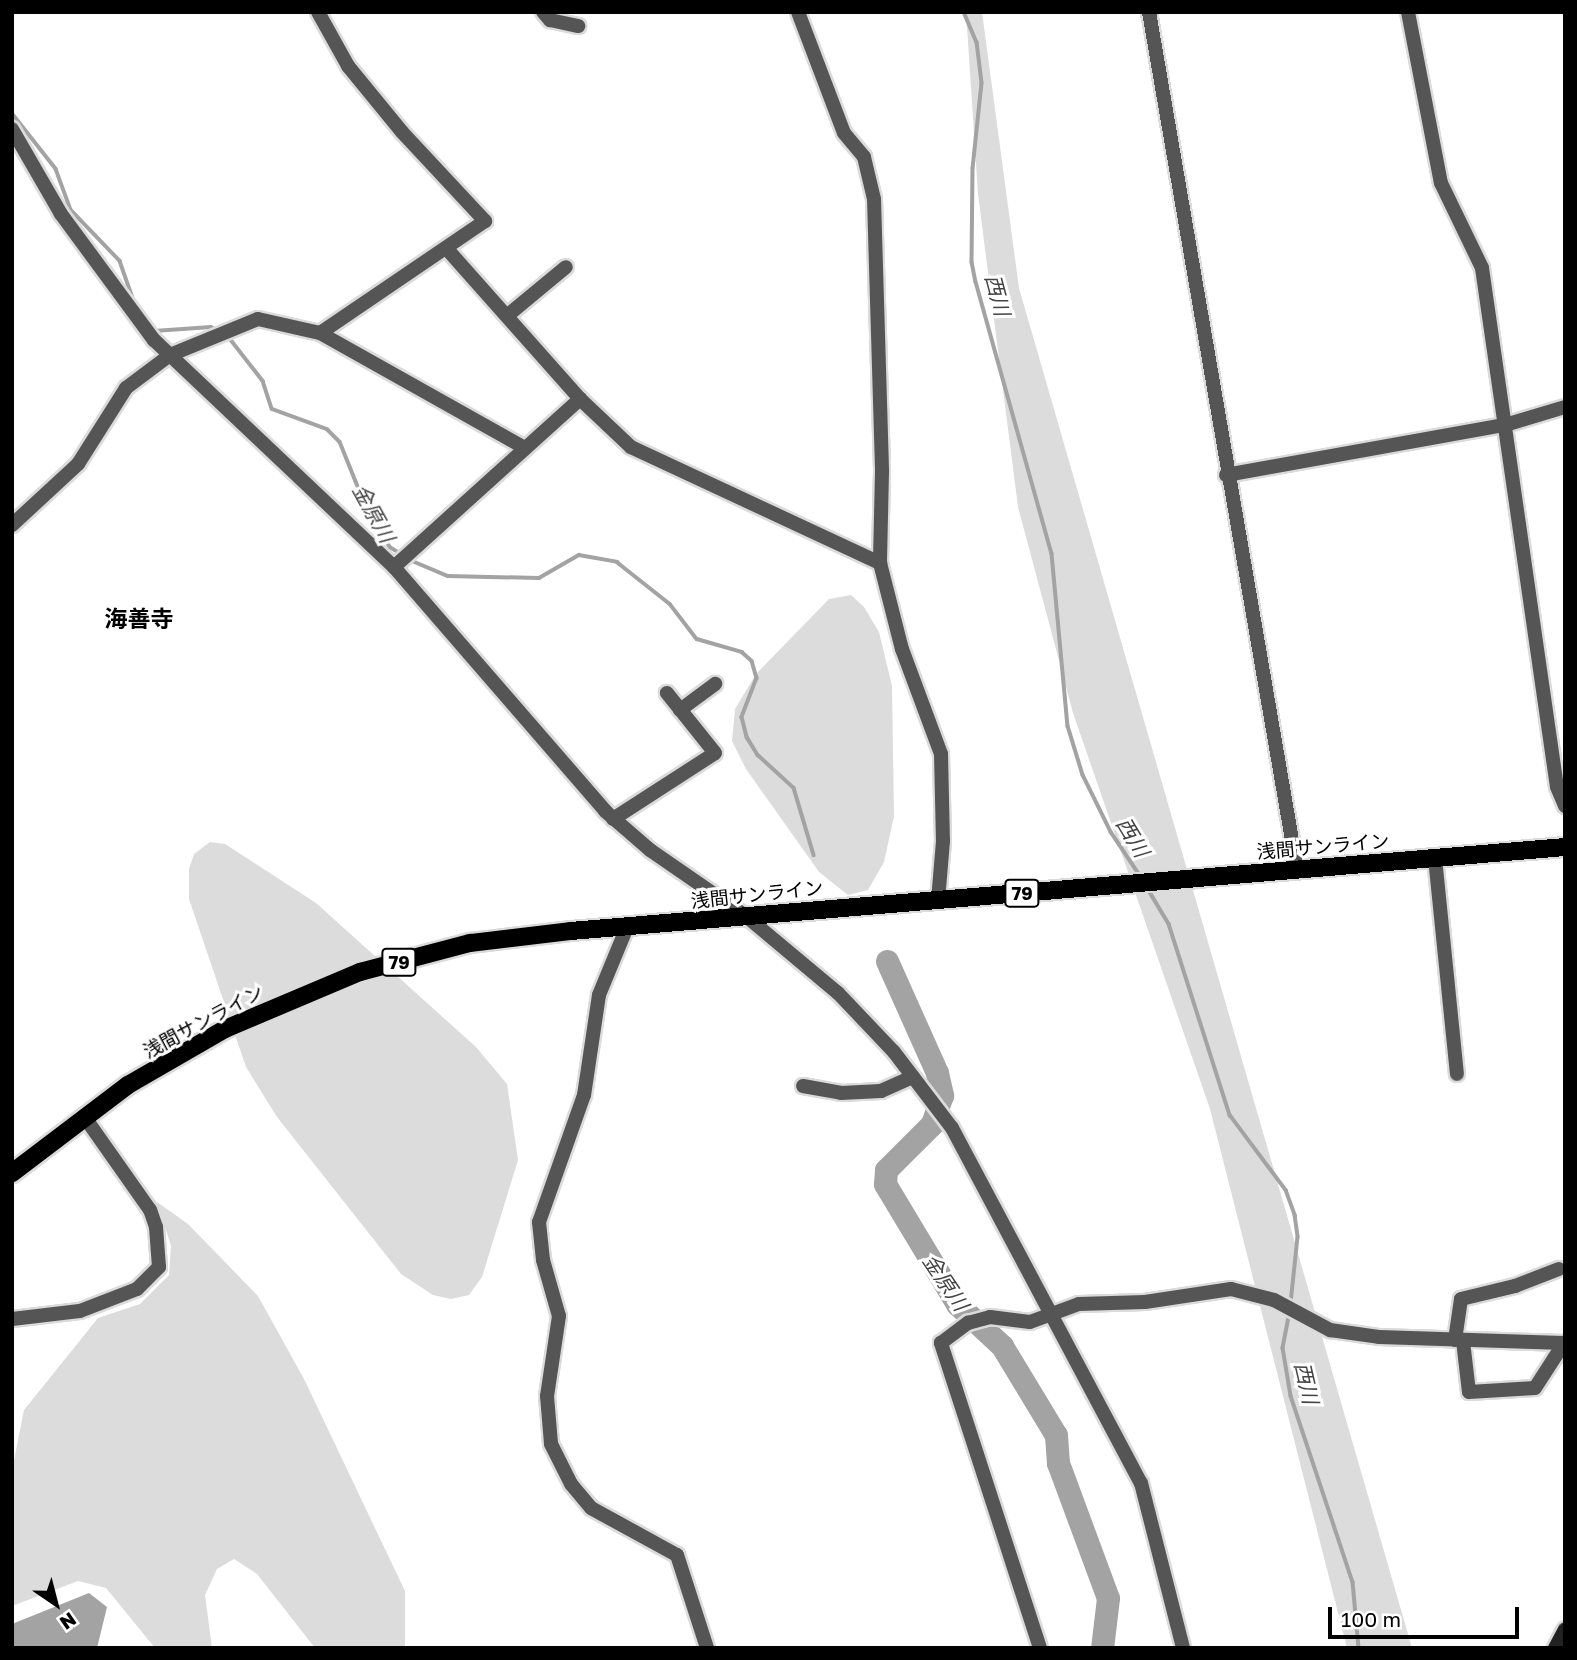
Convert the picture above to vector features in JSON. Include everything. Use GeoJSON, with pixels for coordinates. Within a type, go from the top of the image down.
{"type":"FeatureCollection","features":[{"type":"Feature","properties":{"kind":"main road","name":"浅間サンライン"},"geometry":{"type":"LineString","coordinates":[[12,1173],[84,1116],[172,1058],[225,1029],[360,972],[470,943],[627,927],[1565,847]]}},
{"type":"Feature","properties":{"kind":"main road"},"geometry":{"type":"LineString","coordinates":[[1555,1648],[1565,1629]]}},
{"type":"Feature","properties":{"kind":"street"},"geometry":{"type":"LineString","coordinates":[[318,12],[348,66],[402,132],[485,220],[447,249],[320,333]]}},
{"type":"Feature","properties":{"kind":"street"},"geometry":{"type":"LineString","coordinates":[[542,12],[550,20],[578,26]]}},
{"type":"Feature","properties":{"kind":"street"},"geometry":{"type":"LineString","coordinates":[[798,12],[844,133],[864,157],[874,199],[882,472],[880,562],[902,649],[941,754],[943,841],[938,900]]}},
{"type":"Feature","properties":{"kind":"street"},"geometry":{"type":"LineString","coordinates":[[1149,12],[1226,475],[1297,869]]}},
{"type":"Feature","properties":{"kind":"street"},"geometry":{"type":"LineString","coordinates":[[1408,12],[1441,183],[1482,268],[1565,806]]}},
{"type":"Feature","properties":{"kind":"street"},"geometry":{"type":"LineString","coordinates":[[12,129],[61,214],[104,276],[170,355],[394,567],[613,818],[650,850],[747,917],[838,993],[913,1077],[944,1117],[971,1161],[1047,1312],[1141,1483],[1183,1648]]}},
{"type":"Feature","properties":{"kind":"street"},"geometry":{"type":"LineString","coordinates":[[447,249],[580,399],[631,447],[880,562]]}},
{"type":"Feature","properties":{"kind":"street"},"geometry":{"type":"LineString","coordinates":[[508,315],[566,267]]}},
{"type":"Feature","properties":{"kind":"street"},"geometry":{"type":"LineString","coordinates":[[12,525],[78,464],[126,388],[170,355],[258,319],[320,333],[525,448]]}},
{"type":"Feature","properties":{"kind":"street"},"geometry":{"type":"LineString","coordinates":[[394,567],[580,399]]}},
{"type":"Feature","properties":{"kind":"street"},"geometry":{"type":"LineString","coordinates":[[1226,475],[1505,425],[1565,407]]}},
{"type":"Feature","properties":{"kind":"street"},"geometry":{"type":"LineString","coordinates":[[680,710],[715,684]]}},
{"type":"Feature","properties":{"kind":"street"},"geometry":{"type":"LineString","coordinates":[[613,818],[715,752],[667,693]]}},
{"type":"Feature","properties":{"kind":"street"},"geometry":{"type":"LineString","coordinates":[[1435,858],[1457,1074]]}},
{"type":"Feature","properties":{"kind":"street"},"geometry":{"type":"LineString","coordinates":[[627,927],[599,995],[584,1095],[539,1222],[543,1260],[559,1316],[547,1395],[551,1444],[571,1484],[591,1508],[677,1555],[707,1648]]}},
{"type":"Feature","properties":{"kind":"street"},"geometry":{"type":"LineString","coordinates":[[803,1086],[841,1093],[881,1091],[913,1077]]}},
{"type":"Feature","properties":{"kind":"street"},"geometry":{"type":"LineString","coordinates":[[12,1319],[80,1311],[136,1289],[159,1267],[156,1227],[150,1210],[84,1116]]}},
{"type":"Feature","properties":{"kind":"street"},"geometry":{"type":"LineString","coordinates":[[1559,1269],[1516,1286],[1461,1299],[1459,1341],[1469,1392],[1535,1388],[1564,1342]]}},
{"type":"Feature","properties":{"kind":"street"},"geometry":{"type":"LineString","coordinates":[[1040,1648],[940,1343],[968,1323],[983,1319],[1030,1322],[1047,1312],[1079,1304],[1145,1302],[1231,1289],[1274,1300],[1330,1330],[1459,1341],[1564,1342]]}},
{"type":"Feature","properties":{"kind":"shaded area"},"geometry":{"type":"Polygon","coordinates":[[[966,12],[982,12],[1019,288],[1412,1648],[1347,1648],[1210,1109],[1073,713],[1018,507],[978,194],[966,12]]]}},
{"type":"Feature","properties":{"kind":"shaded area"},"geometry":{"type":"Polygon","coordinates":[[[851,595],[864,607],[879,632],[892,686],[894,816],[884,862],[868,890],[848,895],[819,872],[746,769],[732,741],[735,709],[756,674],[829,599],[851,595]]]}},
{"type":"Feature","properties":{"kind":"shaded area"},"geometry":{"type":"Polygon","coordinates":[[[210,842],[225,844],[316,903],[476,1047],[507,1084],[518,1160],[482,1277],[469,1295],[451,1299],[433,1295],[401,1274],[277,1117],[246,1067],[189,899],[189,869],[194,854],[210,842]]]}},
{"type":"Feature","properties":{"kind":"shaded area"},"geometry":{"type":"Polygon","coordinates":[[[157,1202],[188,1224],[258,1296],[304,1379],[405,1591],[405,1648],[315,1648],[257,1574],[234,1559],[217,1569],[205,1595],[212,1648],[155,1648],[106,1588],[78,1581],[12,1606],[12,1470],[24,1410],[98,1318],[140,1304],[169,1275],[171,1246],[157,1202]]]}},
{"type":"Feature","properties":{"kind":"shaded area"},"geometry":{"type":"Polygon","coordinates":[[[89,1593],[107,1607],[97,1648],[12,1648],[12,1624],[89,1593]]]}},
{"type":"Feature","properties":{"kind":"waterway","name":"西川"},"geometry":{"type":"LineString","coordinates":[[964,12],[977,42],[982,83],[973,168],[972,262],[976,282],[1052,554],[1068,726],[1083,775],[1111,832],[1141,877]]}},
{"type":"Feature","properties":{"kind":"waterway","name":"金原川"},"geometry":{"type":"LineString","coordinates":[[12,113],[56,169],[71,210],[120,261],[135,304]]}},
{"type":"Feature","properties":{"kind":"waterway","name":"金原川"},"geometry":{"type":"LineString","coordinates":[[154,331],[211,327],[219,331]]}},
{"type":"Feature","properties":{"kind":"waterway","name":"金原川"},"geometry":{"type":"LineString","coordinates":[[228,336],[263,381],[272,409],[327,429],[340,442],[365,504],[390,547],[401,554]]}},
{"type":"Feature","properties":{"kind":"waterway","name":"金原川"},"geometry":{"type":"LineString","coordinates":[[410,560],[448,576],[539,578],[579,555],[617,562],[670,604],[697,639],[742,652],[752,661],[757,678],[742,717],[747,737],[758,755],[794,788],[814,855]]}},
{"type":"Feature","properties":{"kind":"waterway","name":"西川"},"geometry":{"type":"LineString","coordinates":[[1148,889],[1169,924],[1230,1115],[1286,1190],[1295,1215],[1298,1237],[1291,1304]]}},
{"type":"Feature","properties":{"kind":"waterway","name":"金原川"},"geometry":{"type":"LineString","coordinates":[[887,961],[937,1073],[942,1095],[932,1124],[886,1170],[885,1184],[957,1304],[1002,1346],[1056,1435],[1058,1463],[1108,1598],[1102,1648]]}},
{"type":"Feature","properties":{"kind":"waterway","name":"西川"},"geometry":{"type":"LineString","coordinates":[[1290,1312],[1283,1348],[1291,1396],[1353,1582],[1359,1648]]}},
{"type":"Feature","properties":{"kind":"district","name":"海善寺"},"geometry":{"type":"Point","coordinates":[139,618]}}]}
